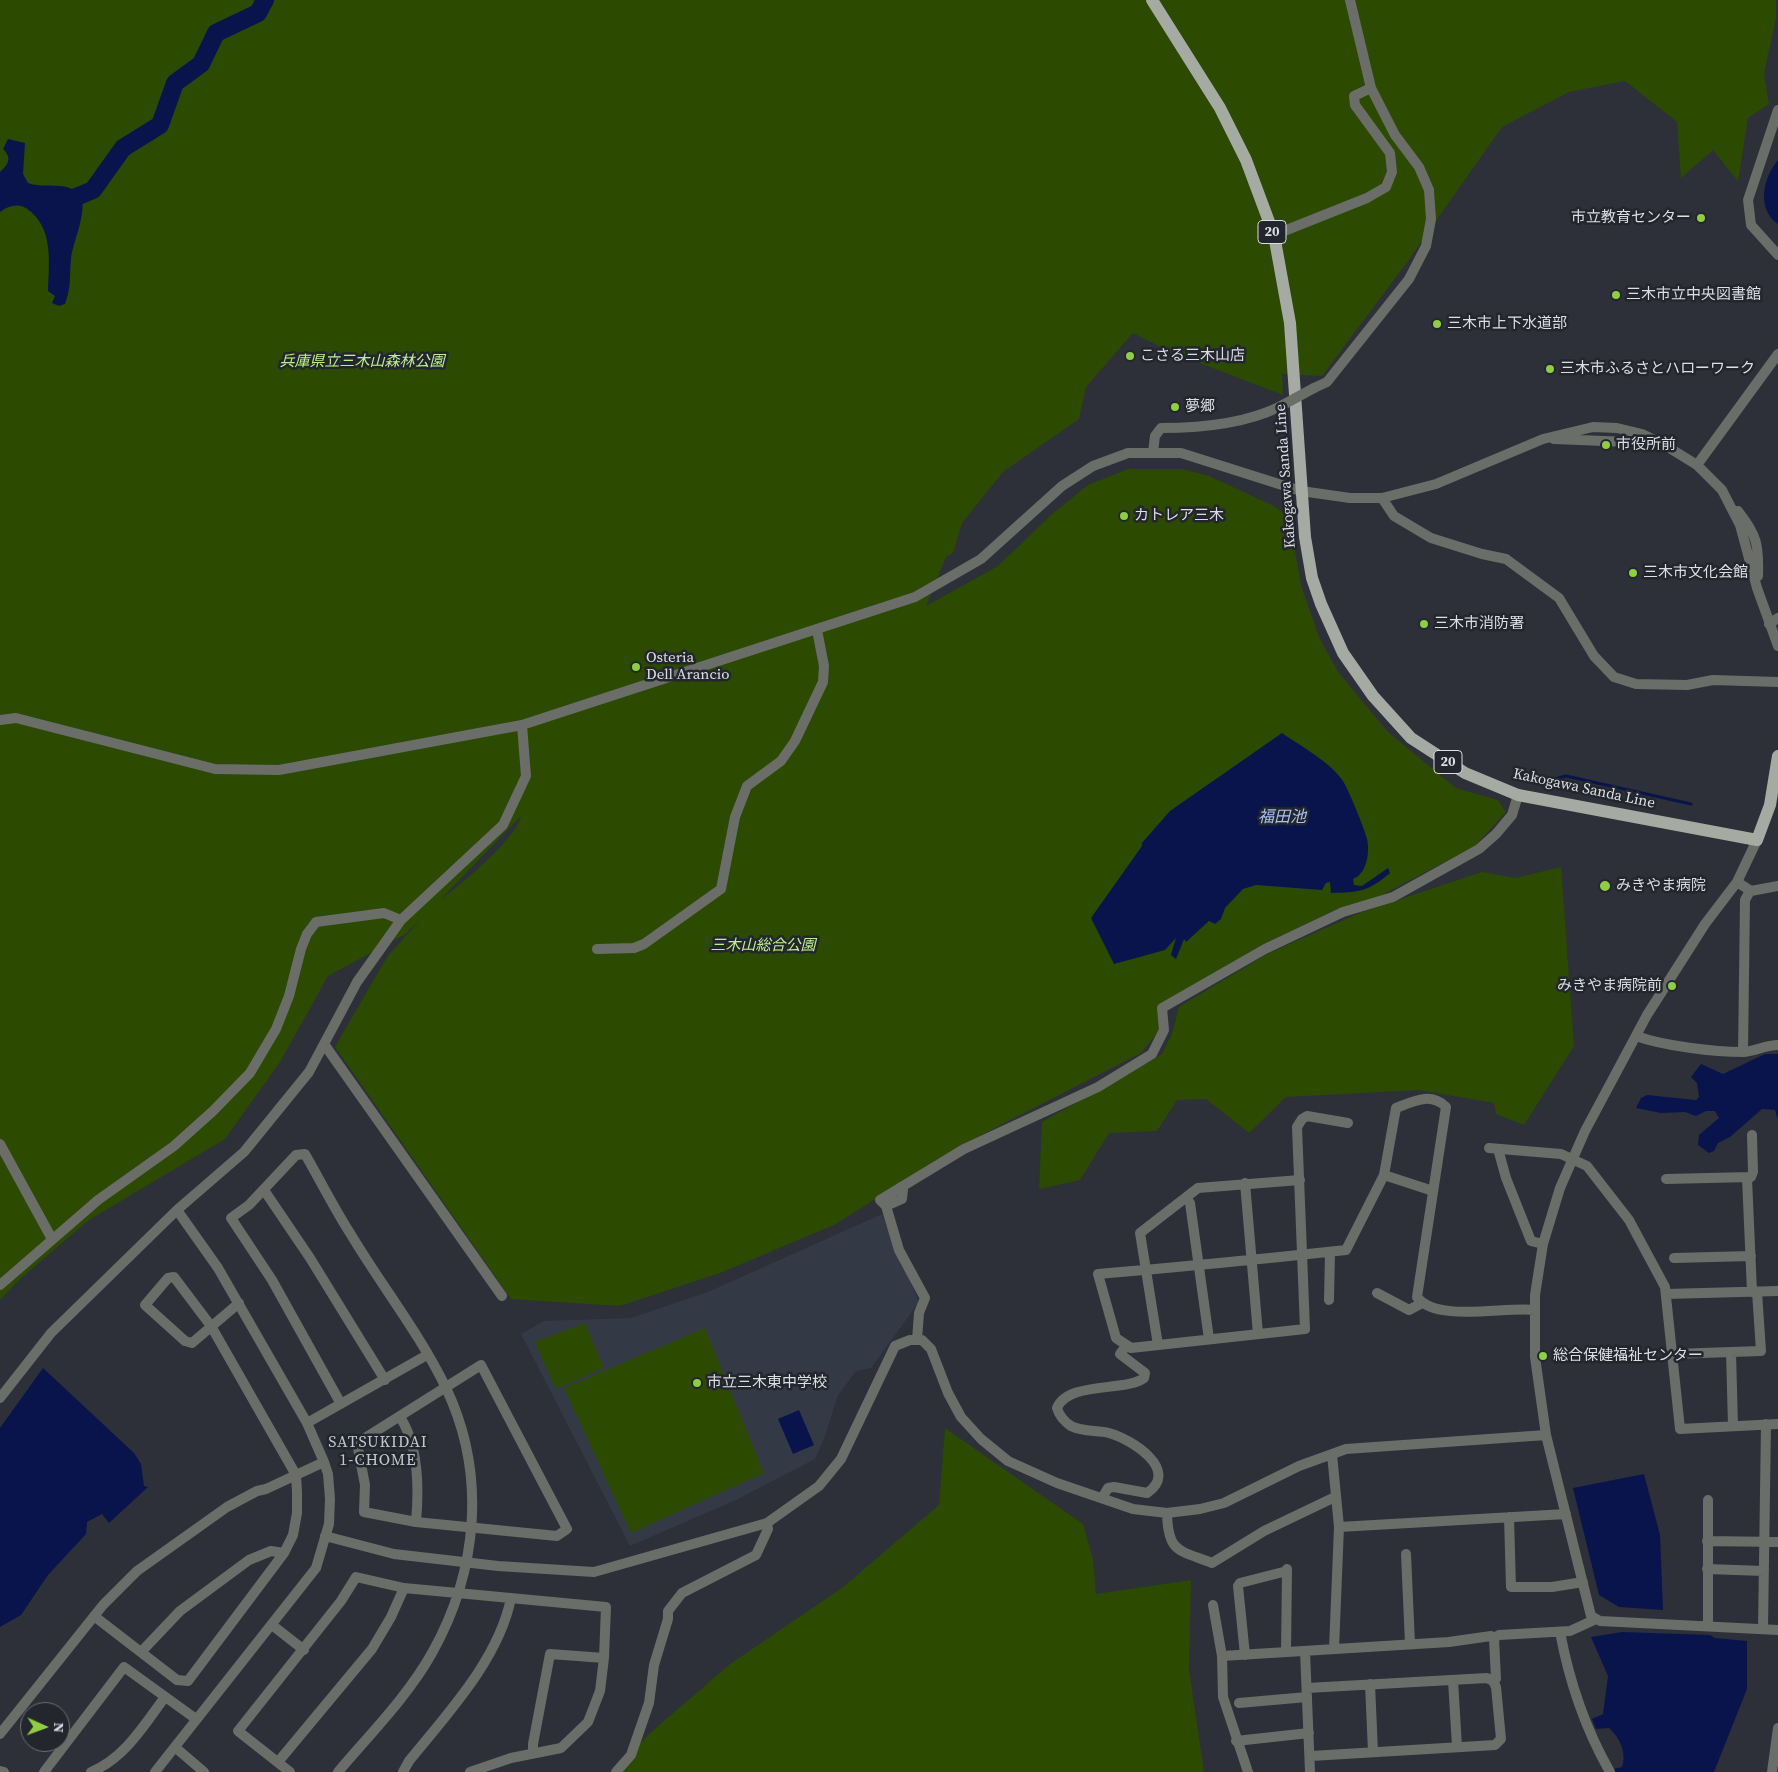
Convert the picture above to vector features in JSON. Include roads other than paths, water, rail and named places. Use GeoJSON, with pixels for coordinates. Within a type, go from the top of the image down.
{"type":"FeatureCollection","features":[{"type":"Feature","properties":{"kind":"main road","name":"Kakogawa Sanda Line"},"geometry":{"type":"LineString","coordinates":[[1152,0],[1220,108],[1246,160],[1274,236],[1290,323],[1304,537],[1321,604],[1343,653],[1373,696],[1411,738],[1465,773],[1518,795],[1757,840]]}},
{"type":"Feature","properties":{"kind":"main road"},"geometry":{"type":"LineString","coordinates":[[1757,840],[1770,805],[1778,756]]}},
{"type":"Feature","properties":{"kind":"street"},"geometry":{"type":"LineString","coordinates":[[1153,452],[1155,436],[1162,428],[1194,428],[1262,415],[1327,382],[1409,279],[1426,246],[1431,219],[1429,190],[1419,167],[1395,135],[1371,88],[1350,0]]}},
{"type":"Feature","properties":{"kind":"street"},"geometry":{"type":"LineString","coordinates":[[1274,236],[1367,198],[1386,187],[1392,172],[1390,153],[1355,105],[1354,96],[1371,88]]}},
{"type":"Feature","properties":{"kind":"street"},"geometry":{"type":"LineString","coordinates":[[1778,110],[1748,200],[1751,224],[1763,240],[1778,254]]}},
{"type":"Feature","properties":{"kind":"street"},"geometry":{"type":"LineString","coordinates":[[1697,464],[1778,354]]}},
{"type":"Feature","properties":{"kind":"street"},"geometry":{"type":"LineString","coordinates":[[0,720],[16,718],[215,769],[279,770],[522,725],[915,597],[981,559],[1062,486],[1094,466],[1128,453],[1181,453],[1301,491],[1350,498],[1382,498],[1436,484],[1542,439],[1593,427],[1625,430],[1642,434],[1697,464],[1717,484],[1740,525],[1757,588],[1774,621],[1778,646]]}},
{"type":"Feature","properties":{"kind":"street"},"geometry":{"type":"LineString","coordinates":[[1382,498],[1394,516],[1431,538],[1506,559],[1559,598],[1594,656],[1614,676],[1636,684],[1687,685],[1713,680],[1778,682]]}},
{"type":"Feature","properties":{"kind":"street"},"geometry":{"type":"LineString","coordinates":[[597,949],[634,948],[644,944],[721,889],[735,817],[747,786],[780,761],[795,742],[823,682],[824,666],[817,630]]}},
{"type":"Feature","properties":{"kind":"street"},"geometry":{"type":"LineString","coordinates":[[0,1398],[51,1334],[176,1210],[244,1152],[309,1072],[357,982],[401,920],[503,825],[526,776],[522,725]]}},
{"type":"Feature","properties":{"kind":"street"},"geometry":{"type":"LineString","coordinates":[[917,1340],[919,1313],[925,1298],[899,1250],[886,1206],[880,1200],[964,1149],[1098,1087],[1152,1054],[1164,1030],[1162,1008],[1265,949],[1344,912],[1393,897],[1480,849],[1512,815],[1518,795]]}},
{"type":"Feature","properties":{"kind":"street"},"geometry":{"type":"LineString","coordinates":[[1594,1620],[1591,1616],[1546,1435],[1535,1357],[1535,1310],[1538,1274],[1544,1244],[1560,1188],[1572,1159],[1636,1036],[1704,924],[1736,882],[1757,840]]}},
{"type":"Feature","properties":{"kind":"street"},"geometry":{"type":"LineString","coordinates":[[1736,882],[1750,891],[1778,886]]}},
{"type":"Feature","properties":{"kind":"street"},"geometry":{"type":"LineString","coordinates":[[1743,1052],[1745,900],[1750,891]]}},
{"type":"Feature","properties":{"kind":"street"},"geometry":{"type":"LineString","coordinates":[[0,1285],[98,1200],[174,1146],[213,1111],[250,1073],[276,1029],[289,996],[301,949],[307,934],[316,922],[384,913],[401,920]]}},
{"type":"Feature","properties":{"kind":"street"},"geometry":{"type":"LineString","coordinates":[[1636,1036],[1650,1042],[1743,1052],[1778,1045]]}},
{"type":"Feature","properties":{"kind":"street"},"geometry":{"type":"LineString","coordinates":[[324,1044],[502,1296]]}},
{"type":"Feature","properties":{"kind":"street"},"geometry":{"type":"LineString","coordinates":[[1348,1123],[1308,1116],[1302,1118],[1297,1128],[1303,1254],[1305,1329],[1131,1348],[1116,1338],[1098,1274],[1252,1260],[1303,1254],[1346,1250],[1384,1175],[1396,1108],[1425,1098],[1439,1100],[1446,1107],[1417,1297],[1422,1303],[1461,1312],[1488,1313],[1517,1308],[1535,1310]]}},
{"type":"Feature","properties":{"kind":"street"},"geometry":{"type":"LineString","coordinates":[[1666,1179],[1747,1178],[1753,1172],[1752,1134]]}},
{"type":"Feature","properties":{"kind":"street"},"geometry":{"type":"LineString","coordinates":[[0,1144],[52,1239]]}},
{"type":"Feature","properties":{"kind":"street"},"geometry":{"type":"LineString","coordinates":[[1544,1244],[1531,1241],[1521,1221],[1494,1148],[1561,1154],[1587,1166],[1629,1220],[1662,1278],[1666,1294],[1680,1429],[1778,1424]]}},
{"type":"Feature","properties":{"kind":"street"},"geometry":{"type":"LineString","coordinates":[[338,1772],[406,1691],[431,1655],[448,1622],[468,1563],[474,1502],[465,1441],[445,1386],[349,1233],[305,1154],[296,1155],[264,1190],[232,1218],[272,1280],[341,1404]]}},
{"type":"Feature","properties":{"kind":"street"},"geometry":{"type":"LineString","coordinates":[[1384,1175],[1433,1191]]}},
{"type":"Feature","properties":{"kind":"street"},"geometry":{"type":"LineString","coordinates":[[1673,1354],[1761,1351],[1751,1256],[1747,1178]]}},
{"type":"Feature","properties":{"kind":"street"},"geometry":{"type":"LineString","coordinates":[[1158,1345],[1140,1233],[1198,1188],[1300,1180]]}},
{"type":"Feature","properties":{"kind":"street"},"geometry":{"type":"LineString","coordinates":[[1245,1184],[1258,1334]]}},
{"type":"Feature","properties":{"kind":"street"},"geometry":{"type":"LineString","coordinates":[[264,1190],[310,1258],[384,1380]]}},
{"type":"Feature","properties":{"kind":"street"},"geometry":{"type":"LineString","coordinates":[[1186,1198],[1190,1203],[1209,1339]]}},
{"type":"Feature","properties":{"kind":"street"},"geometry":{"type":"LineString","coordinates":[[155,1772],[176,1748],[196,1719],[316,1568],[329,1524],[330,1499],[328,1474],[307,1423],[240,1303],[218,1268],[176,1210]]}},
{"type":"Feature","properties":{"kind":"street"},"geometry":{"type":"LineString","coordinates":[[1329,1300],[1330,1252]]}},
{"type":"Feature","properties":{"kind":"street"},"geometry":{"type":"LineString","coordinates":[[1674,1258],[1751,1256]]}},
{"type":"Feature","properties":{"kind":"street"},"geometry":{"type":"LineString","coordinates":[[94,1616],[142,1651],[177,1680],[188,1681],[284,1553],[293,1535],[298,1513],[296,1475],[211,1326],[174,1277],[168,1278],[145,1304],[188,1342],[192,1343],[211,1326],[240,1303]]}},
{"type":"Feature","properties":{"kind":"street"},"geometry":{"type":"LineString","coordinates":[[1666,1294],[1778,1291]]}},
{"type":"Feature","properties":{"kind":"street"},"geometry":{"type":"LineString","coordinates":[[1377,1293],[1409,1310],[1422,1303]]}},
{"type":"Feature","properties":{"kind":"street"},"geometry":{"type":"LineString","coordinates":[[325,1536],[394,1554],[468,1563],[557,1571],[594,1572],[732,1535],[766,1523],[819,1486],[841,1459],[895,1346],[910,1340],[922,1340],[931,1349],[948,1393],[961,1417],[981,1438],[1008,1461],[1056,1483],[1133,1509],[1167,1513],[1200,1510],[1224,1503],[1299,1466],[1346,1449],[1546,1435]]}},
{"type":"Feature","properties":{"kind":"street"},"geometry":{"type":"LineString","coordinates":[[1102,1498],[1108,1488],[1114,1487],[1147,1493],[1156,1488],[1160,1477],[1158,1465],[1149,1456],[1118,1436],[1070,1425],[1057,1408],[1064,1398],[1081,1392],[1099,1386],[1139,1382],[1144,1378],[1145,1372],[1120,1354],[1126,1346]]}},
{"type":"Feature","properties":{"kind":"street"},"geometry":{"type":"LineString","coordinates":[[1731,1352],[1733,1426]]}},
{"type":"Feature","properties":{"kind":"street"},"geometry":{"type":"LineString","coordinates":[[307,1423],[427,1355]]}},
{"type":"Feature","properties":{"kind":"street"},"geometry":{"type":"LineString","coordinates":[[481,1365],[567,1529],[557,1536],[416,1522],[364,1512],[365,1485],[357,1443],[400,1417],[445,1386],[481,1365]]}},
{"type":"Feature","properties":{"kind":"street"},"geometry":{"type":"LineString","coordinates":[[400,1417],[415,1459],[418,1499],[416,1522]]}},
{"type":"Feature","properties":{"kind":"street"},"geometry":{"type":"LineString","coordinates":[[1763,1629],[1766,1424]]}},
{"type":"Feature","properties":{"kind":"street"},"geometry":{"type":"LineString","coordinates":[[1332,1454],[1339,1527],[1334,1649]]}},
{"type":"Feature","properties":{"kind":"street"},"geometry":{"type":"LineString","coordinates":[[0,1734],[94,1616],[137,1571],[227,1507],[257,1491],[324,1462]]}},
{"type":"Feature","properties":{"kind":"street"},"geometry":{"type":"LineString","coordinates":[[1167,1513],[1169,1538],[1175,1548],[1212,1563],[1264,1531],[1335,1497]]}},
{"type":"Feature","properties":{"kind":"street"},"geometry":{"type":"LineString","coordinates":[[1708,1500],[1708,1624]]}},
{"type":"Feature","properties":{"kind":"street"},"geometry":{"type":"LineString","coordinates":[[1339,1527],[1566,1514]]}},
{"type":"Feature","properties":{"kind":"street"},"geometry":{"type":"LineString","coordinates":[[1508,1516],[1511,1587],[1552,1587],[1583,1582]]}},
{"type":"Feature","properties":{"kind":"street"},"geometry":{"type":"LineString","coordinates":[[616,1772],[631,1755],[649,1704],[654,1665],[668,1619],[668,1611],[682,1593],[756,1555],[768,1529],[766,1523]]}},
{"type":"Feature","properties":{"kind":"street"},"geometry":{"type":"LineString","coordinates":[[1708,1541],[1778,1542]]}},
{"type":"Feature","properties":{"kind":"street"},"geometry":{"type":"LineString","coordinates":[[142,1651],[180,1611],[249,1560],[272,1551],[284,1553]]}},
{"type":"Feature","properties":{"kind":"street"},"geometry":{"type":"LineString","coordinates":[[1406,1554],[1410,1644]]}},
{"type":"Feature","properties":{"kind":"street"},"geometry":{"type":"LineString","coordinates":[[1707,1569],[1764,1571]]}},
{"type":"Feature","properties":{"kind":"street"},"geometry":{"type":"LineString","coordinates":[[1245,1655],[1238,1586],[1240,1583],[1287,1570],[1286,1652]]}},
{"type":"Feature","properties":{"kind":"street"},"geometry":{"type":"LineString","coordinates":[[290,1772],[238,1731],[341,1602],[356,1577],[404,1588],[606,1607],[604,1658],[600,1691],[588,1722],[561,1748],[511,1758],[470,1772]]}},
{"type":"Feature","properties":{"kind":"street"},"geometry":{"type":"LineString","coordinates":[[278,1762],[372,1649],[392,1617],[404,1588]]}},
{"type":"Feature","properties":{"kind":"street"},"geometry":{"type":"LineString","coordinates":[[403,1772],[409,1761],[464,1693],[486,1659],[509,1610],[512,1598]]}},
{"type":"Feature","properties":{"kind":"street"},"geometry":{"type":"LineString","coordinates":[[1213,1605],[1222,1656],[1223,1697],[1236,1741],[1248,1772]]}},
{"type":"Feature","properties":{"kind":"street"},"geometry":{"type":"LineString","coordinates":[[1222,1656],[1560,1632],[1584,1626],[1594,1620],[1708,1624],[1778,1630]]}},
{"type":"Feature","properties":{"kind":"street"},"geometry":{"type":"LineString","coordinates":[[272,1625],[304,1650]]}},
{"type":"Feature","properties":{"kind":"street"},"geometry":{"type":"LineString","coordinates":[[1560,1632],[1582,1709],[1600,1755],[1610,1772]]}},
{"type":"Feature","properties":{"kind":"street"},"geometry":{"type":"LineString","coordinates":[[1311,1756],[1495,1745],[1501,1739],[1493,1681],[1496,1679],[1494,1638]]}},
{"type":"Feature","properties":{"kind":"street"},"geometry":{"type":"LineString","coordinates":[[1305,1651],[1311,1756],[1310,1772]]}},
{"type":"Feature","properties":{"kind":"street"},"geometry":{"type":"LineString","coordinates":[[533,1753],[533,1744],[550,1654],[604,1658]]}},
{"type":"Feature","properties":{"kind":"street"},"geometry":{"type":"LineString","coordinates":[[44,1772],[124,1667],[196,1719]]}},
{"type":"Feature","properties":{"kind":"street"},"geometry":{"type":"LineString","coordinates":[[1238,1703],[1370,1684],[1487,1678],[1493,1681]]}},
{"type":"Feature","properties":{"kind":"street"},"geometry":{"type":"LineString","coordinates":[[1453,1680],[1457,1747]]}},
{"type":"Feature","properties":{"kind":"street"},"geometry":{"type":"LineString","coordinates":[[1370,1684],[1373,1752]]}},
{"type":"Feature","properties":{"kind":"street"},"geometry":{"type":"LineString","coordinates":[[91,1772],[116,1758],[130,1744],[165,1697]]}},
{"type":"Feature","properties":{"kind":"street"},"geometry":{"type":"LineString","coordinates":[[1772,1772],[1778,1728]]}},
{"type":"Feature","properties":{"kind":"street"},"geometry":{"type":"LineString","coordinates":[[1236,1741],[1309,1733]]}},
{"type":"Feature","properties":{"kind":"street"},"geometry":{"type":"LineString","coordinates":[[176,1748],[204,1772]]}},
{"type":"Feature","properties":{"kind":"street"},"geometry":{"type":"LineString","coordinates":[[0,1770],[4,1772]]}},
{"type":"Feature","properties":{"kind":"water"},"geometry":{"type":"Polygon","coordinates":[[[8,139],[25,143],[23,174],[28,183],[65,187],[77,192],[81,197],[83,205],[82,214],[72,252],[69,291],[65,304],[59,306],[52,303],[55,296],[48,291],[48,245],[41,225],[35,216],[23,206],[13,206],[0,212],[0,172],[8,161],[8,155],[3,149],[8,139]]]}},
{"type":"Feature","properties":{"kind":"water"},"geometry":{"type":"Polygon","coordinates":[[[1778,160],[1778,224],[1771,218],[1767,210],[1764,202],[1764,193],[1769,175],[1778,160]]]}},
{"type":"Feature","properties":{"kind":"water","name":"福田池"},"geometry":{"type":"Polygon","coordinates":[[[1282,733],[1330,767],[1343,781],[1349,793],[1363,826],[1368,844],[1368,856],[1364,868],[1353,879],[1354,885],[1362,886],[1388,868],[1390,873],[1363,890],[1349,892],[1331,893],[1330,882],[1326,883],[1322,890],[1256,885],[1243,889],[1225,908],[1221,919],[1215,924],[1209,921],[1186,942],[1184,939],[1176,959],[1171,955],[1176,938],[1165,950],[1114,964],[1091,918],[1142,846],[1142,843],[1170,811],[1282,733]]]}},
{"type":"Feature","properties":{"kind":"water"},"geometry":{"type":"Polygon","coordinates":[[[1765,1054],[1778,1054],[1778,1120],[1775,1110],[1762,1109],[1730,1137],[1718,1143],[1714,1151],[1709,1153],[1698,1145],[1699,1135],[1719,1118],[1715,1111],[1706,1111],[1696,1116],[1685,1112],[1661,1113],[1636,1108],[1641,1098],[1647,1095],[1696,1100],[1699,1097],[1697,1083],[1691,1077],[1701,1064],[1723,1074],[1765,1054]]]}},
{"type":"Feature","properties":{"kind":"water"},"geometry":{"type":"Polygon","coordinates":[[[43,1368],[134,1453],[141,1464],[144,1486],[148,1487],[109,1523],[102,1514],[87,1522],[86,1534],[48,1575],[21,1615],[0,1627],[0,1428],[43,1368]]]}},
{"type":"Feature","properties":{"kind":"water"},"geometry":{"type":"Polygon","coordinates":[[[799,1410],[814,1445],[793,1454],[778,1419],[799,1410]]]}},
{"type":"Feature","properties":{"kind":"water"},"geometry":{"type":"Polygon","coordinates":[[[1644,1474],[1660,1535],[1663,1610],[1619,1607],[1599,1595],[1573,1488],[1644,1474]]]}},
{"type":"Feature","properties":{"kind":"water"},"geometry":{"type":"Polygon","coordinates":[[[1622,1632],[1710,1635],[1715,1638],[1747,1641],[1747,1689],[1714,1772],[1616,1772],[1614,1769],[1622,1767],[1624,1756],[1622,1746],[1609,1728],[1596,1729],[1592,1719],[1603,1714],[1608,1676],[1591,1637],[1622,1632]]]}},
{"type":"Feature","properties":{"kind":"waterway"},"geometry":{"type":"LineString","coordinates":[[76,197],[93,190],[123,148],[160,125],[175,83],[201,64],[216,33],[258,13],[265,0]]}},
{"type":"Feature","properties":{"kind":"waterway"},"geometry":{"type":"LineString","coordinates":[[1555,779],[1566,776],[1691,804]]}},
{"type":"Feature","properties":{"kind":"place","name":"市立教育センター"},"geometry":{"type":"Point","coordinates":[1701,218]}},
{"type":"Feature","properties":{"kind":"place","name":"三木市立中央図書館"},"geometry":{"type":"Point","coordinates":[1616,295]}},
{"type":"Feature","properties":{"kind":"place","name":"三木市上下水道部"},"geometry":{"type":"Point","coordinates":[1437,324]}},
{"type":"Feature","properties":{"kind":"place","name":"こさる三木山店"},"geometry":{"type":"Point","coordinates":[1130,356]}},
{"type":"Feature","properties":{"kind":"place","name":"三木市ふるさとハローワーク"},"geometry":{"type":"Point","coordinates":[1550,369]}},
{"type":"Feature","properties":{"kind":"place","name":"夢郷"},"geometry":{"type":"Point","coordinates":[1175,407]}},
{"type":"Feature","properties":{"kind":"place","name":"市役所前"},"geometry":{"type":"Point","coordinates":[1606,445]}},
{"type":"Feature","properties":{"kind":"place","name":"カトレア三木"},"geometry":{"type":"Point","coordinates":[1124,516]}},
{"type":"Feature","properties":{"kind":"place","name":"三木市文化会館"},"geometry":{"type":"Point","coordinates":[1633,573]}},
{"type":"Feature","properties":{"kind":"place","name":"三木市消防署"},"geometry":{"type":"Point","coordinates":[1424,624]}},
{"type":"Feature","properties":{"kind":"place","name":"Osteria Dell Arancio"},"geometry":{"type":"Point","coordinates":[636,667]}},
{"type":"Feature","properties":{"kind":"place","name":"みきやま病院"},"geometry":{"type":"Point","coordinates":[1605,886]}},
{"type":"Feature","properties":{"kind":"place","name":"みきやま病院前"},"geometry":{"type":"Point","coordinates":[1672,986]}},
{"type":"Feature","properties":{"kind":"place","name":"総合保健福祉センター"},"geometry":{"type":"Point","coordinates":[1543,1356]}},
{"type":"Feature","properties":{"kind":"place","name":"市立三木東中学校"},"geometry":{"type":"Point","coordinates":[697,1383]}},
{"type":"Feature","properties":{"kind":"district","name":"SATSUKIDAI 1-CHOME"},"geometry":{"type":"Point","coordinates":[378,1452]}},
{"type":"Feature","properties":{"kind":"park label","name":"兵庫県立三木山森林公園"},"geometry":{"type":"Point","coordinates":[362,362]}},
{"type":"Feature","properties":{"kind":"park label","name":"三木山総合公園"},"geometry":{"type":"Point","coordinates":[763,946]}}]}
